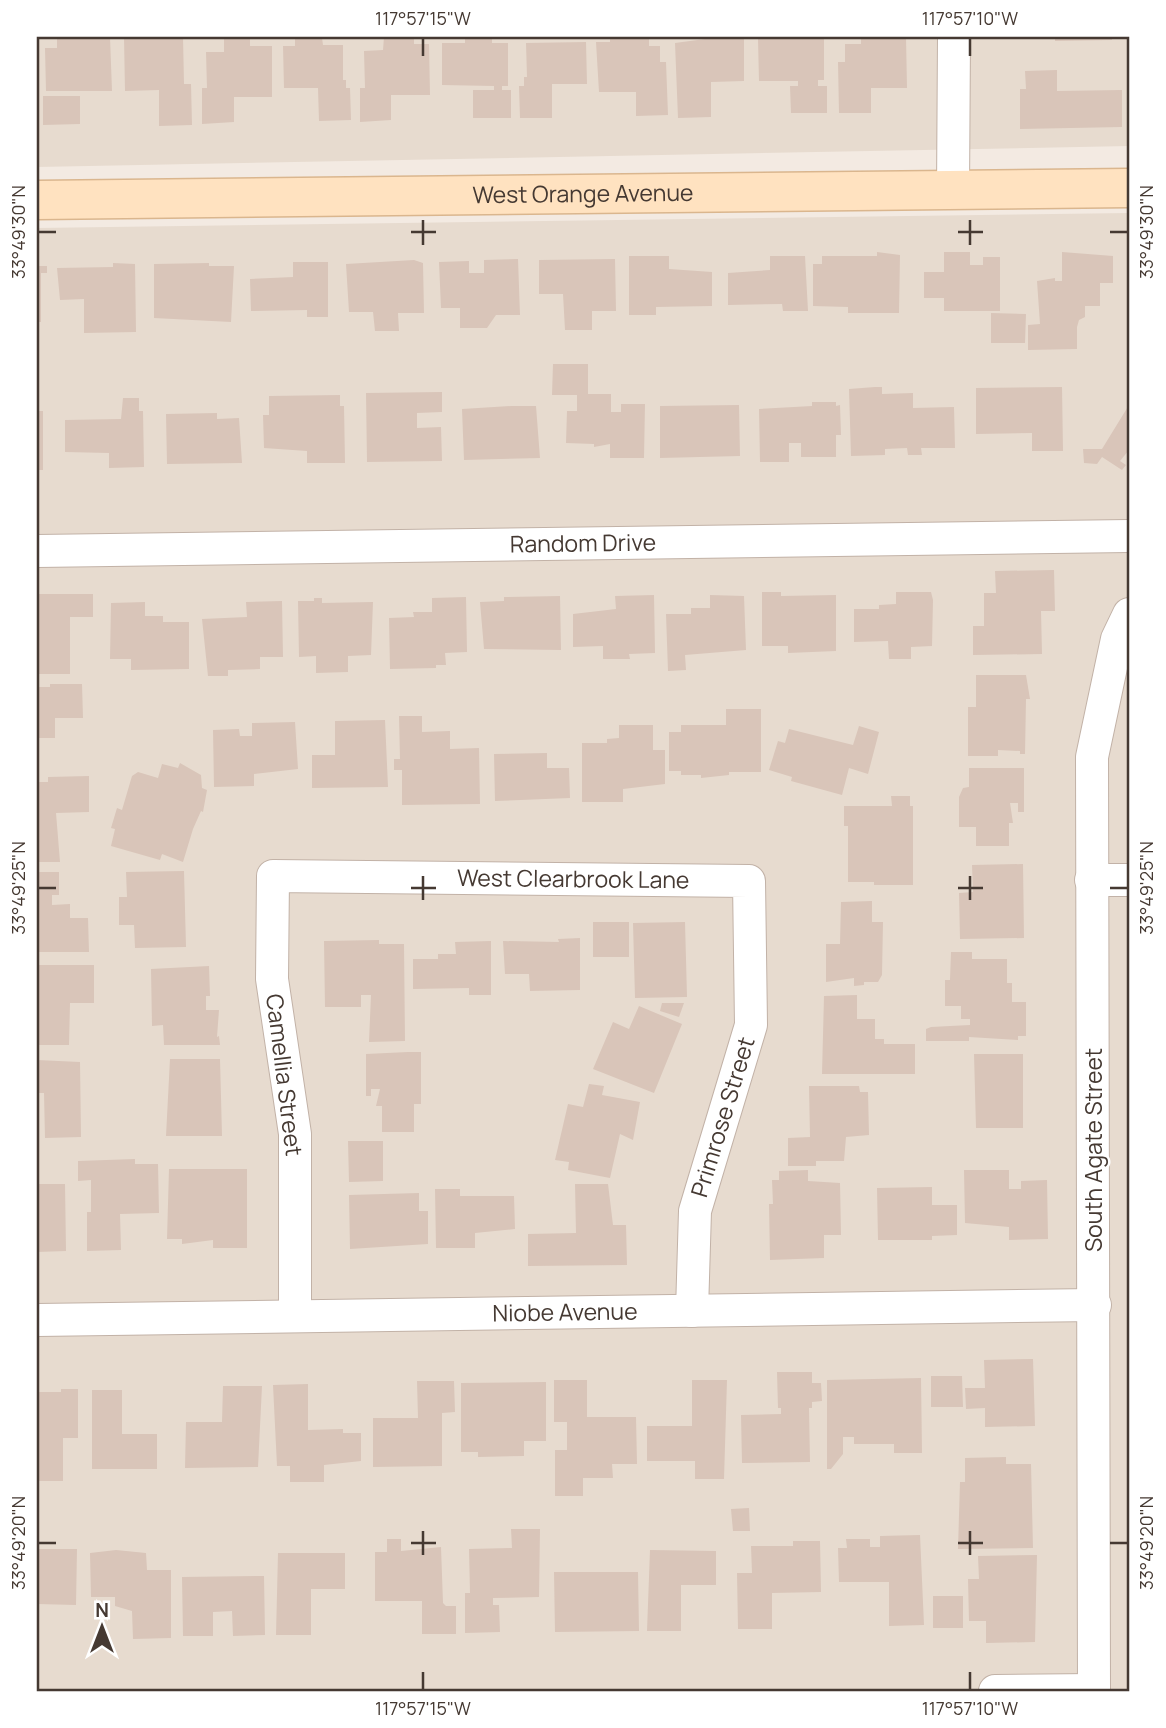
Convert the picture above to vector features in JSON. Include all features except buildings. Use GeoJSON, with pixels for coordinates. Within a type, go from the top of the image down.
{"type":"FeatureCollection","features":[{"type":"Feature","properties":{"kind":"street"},"geometry":{"type":"LineString","coordinates":[[953,192],[954,37]]}},
{"type":"Feature","properties":{"kind":"street","name":"West Orange Avenue"},"geometry":{"type":"LineString","coordinates":[[37,200],[1129,188]]}},
{"type":"Feature","properties":{"kind":"street","name":"Random Drive"},"geometry":{"type":"LineString","coordinates":[[37,551],[1129,536]]}},
{"type":"Feature","properties":{"kind":"street","name":"South Agate Street"},"geometry":{"type":"LineString","coordinates":[[1094,1691],[1095,1306],[1091,880],[1093,757],[1116,639],[1129,614]]}},
{"type":"Feature","properties":{"kind":"street","name":"West Clearbrook Lane"},"geometry":{"type":"LineString","coordinates":[[272,876],[750,881]]}},
{"type":"Feature","properties":{"kind":"street","name":"Camellia Street"},"geometry":{"type":"LineString","coordinates":[[272,876],[272,979],[295,1134],[295,1316]]}},
{"type":"Feature","properties":{"kind":"street"},"geometry":{"type":"LineString","coordinates":[[1091,880],[1129,880]]}},
{"type":"Feature","properties":{"kind":"street","name":"Primrose Street"},"geometry":{"type":"LineString","coordinates":[[692,1311],[695,1211],[751,1025],[750,881]]}},
{"type":"Feature","properties":{"kind":"street","name":"Niobe Avenue"},"geometry":{"type":"LineString","coordinates":[[37,1320],[1095,1306]]}},
{"type":"Feature","properties":{"kind":"street"},"geometry":{"type":"LineString","coordinates":[[995,1691],[1094,1691]]}},
{"type":"Feature","properties":{"kind":"shaded area"},"geometry":{"type":"Polygon","coordinates":[[[37,37],[1129,37],[1129,146],[37,167],[37,37]]]}},
{"type":"Feature","properties":{"kind":"shaded area"},"geometry":{"type":"Polygon","coordinates":[[[1129,213],[1129,1691],[37,1691],[37,228],[1129,213]]]}}]}
